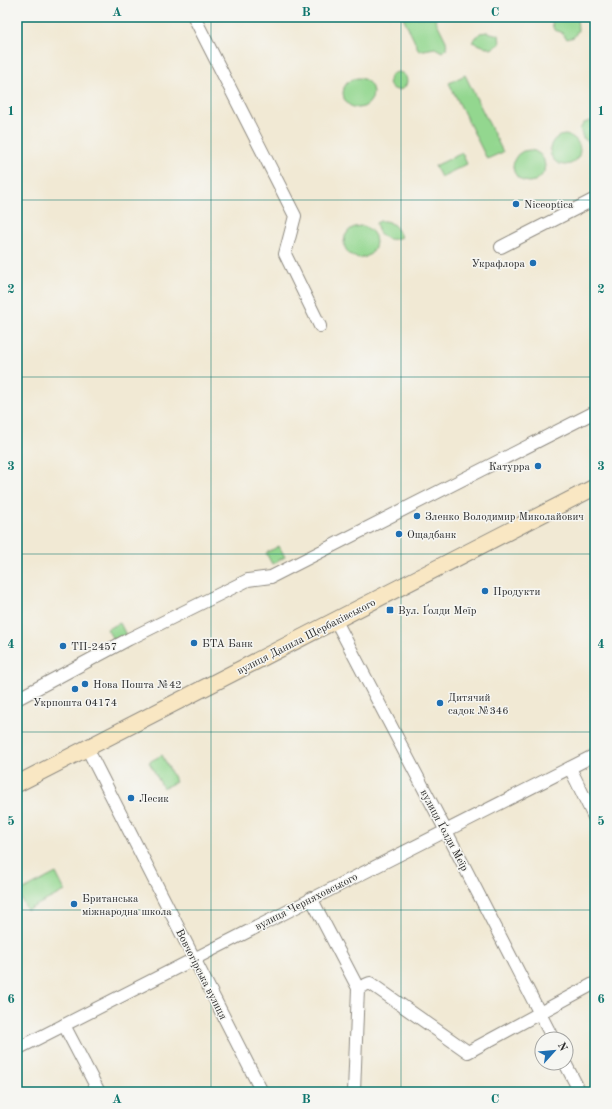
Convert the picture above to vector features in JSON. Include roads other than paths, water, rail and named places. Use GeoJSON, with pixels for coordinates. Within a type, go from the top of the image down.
{"type":"FeatureCollection","features":[{"type":"Feature","properties":{"kind":"main road","name":"вулиця Данила Щербаківського"},"geometry":{"type":"LineString","coordinates":[[17,784],[595,487]]}},
{"type":"Feature","properties":{"kind":"street"},"geometry":{"type":"LineString","coordinates":[[194,17],[295,216],[285,254],[320,326]]}},
{"type":"Feature","properties":{"kind":"street"},"geometry":{"type":"LineString","coordinates":[[501,247],[595,199]]}},
{"type":"Feature","properties":{"kind":"street"},"geometry":{"type":"LineString","coordinates":[[17,699],[129,639],[248,580],[271,577],[595,412]]}},
{"type":"Feature","properties":{"kind":"street","name":"вулиця Ґолди Меїр"},"geometry":{"type":"LineString","coordinates":[[336,621],[549,1031]]}},
{"type":"Feature","properties":{"kind":"street","name":"Вовчогірська вулиця"},"geometry":{"type":"LineString","coordinates":[[88,748],[262,1092]]}},
{"type":"Feature","properties":{"kind":"street","name":"вулиця Черняховського"},"geometry":{"type":"LineString","coordinates":[[17,1049],[311,898],[595,755]]}},
{"type":"Feature","properties":{"kind":"street"},"geometry":{"type":"LineString","coordinates":[[570,768],[595,819]]}},
{"type":"Feature","properties":{"kind":"street"},"geometry":{"type":"LineString","coordinates":[[311,898],[358,988],[354,1092]]}},
{"type":"Feature","properties":{"kind":"street"},"geometry":{"type":"LineString","coordinates":[[358,988],[370,983],[468,1052],[595,983]]}},
{"type":"Feature","properties":{"kind":"street"},"geometry":{"type":"LineString","coordinates":[[64,1025],[99,1092]]}},
{"type":"Feature","properties":{"kind":"street"},"geometry":{"type":"LineString","coordinates":[[569,1071],[580,1092]]}},
{"type":"Feature","properties":{"kind":"place","name":"Niceoptica"},"geometry":{"type":"Point","coordinates":[516,204]}},
{"type":"Feature","properties":{"kind":"place","name":"Украфлора"},"geometry":{"type":"Point","coordinates":[533,263]}},
{"type":"Feature","properties":{"kind":"place","name":"Катурра"},"geometry":{"type":"Point","coordinates":[538,466]}},
{"type":"Feature","properties":{"kind":"place","name":"Зленко Володимир Миколайович"},"geometry":{"type":"Point","coordinates":[417,516]}},
{"type":"Feature","properties":{"kind":"place","name":"Ощадбанк"},"geometry":{"type":"Point","coordinates":[399,534]}},
{"type":"Feature","properties":{"kind":"place","name":"Продукти"},"geometry":{"type":"Point","coordinates":[485,591]}},
{"type":"Feature","properties":{"kind":"place","name":"Вул. Ґолди Меїр"},"geometry":{"type":"Point","coordinates":[390,610]}},
{"type":"Feature","properties":{"kind":"place","name":"БТА Банк"},"geometry":{"type":"Point","coordinates":[194,643]}},
{"type":"Feature","properties":{"kind":"place","name":"ТП-2457"},"geometry":{"type":"Point","coordinates":[63,646]}},
{"type":"Feature","properties":{"kind":"place","name":"Нова Пошта №42"},"geometry":{"type":"Point","coordinates":[85,684]}},
{"type":"Feature","properties":{"kind":"place","name":"Укрпошта 04174"},"geometry":{"type":"Point","coordinates":[75,689]}},
{"type":"Feature","properties":{"kind":"place","name":"Дитячий садок №346"},"geometry":{"type":"Point","coordinates":[440,703]}},
{"type":"Feature","properties":{"kind":"place","name":"Лесик"},"geometry":{"type":"Point","coordinates":[131,798]}},
{"type":"Feature","properties":{"kind":"place","name":"Британська міжнародна школа"},"geometry":{"type":"Point","coordinates":[74,904]}}]}
